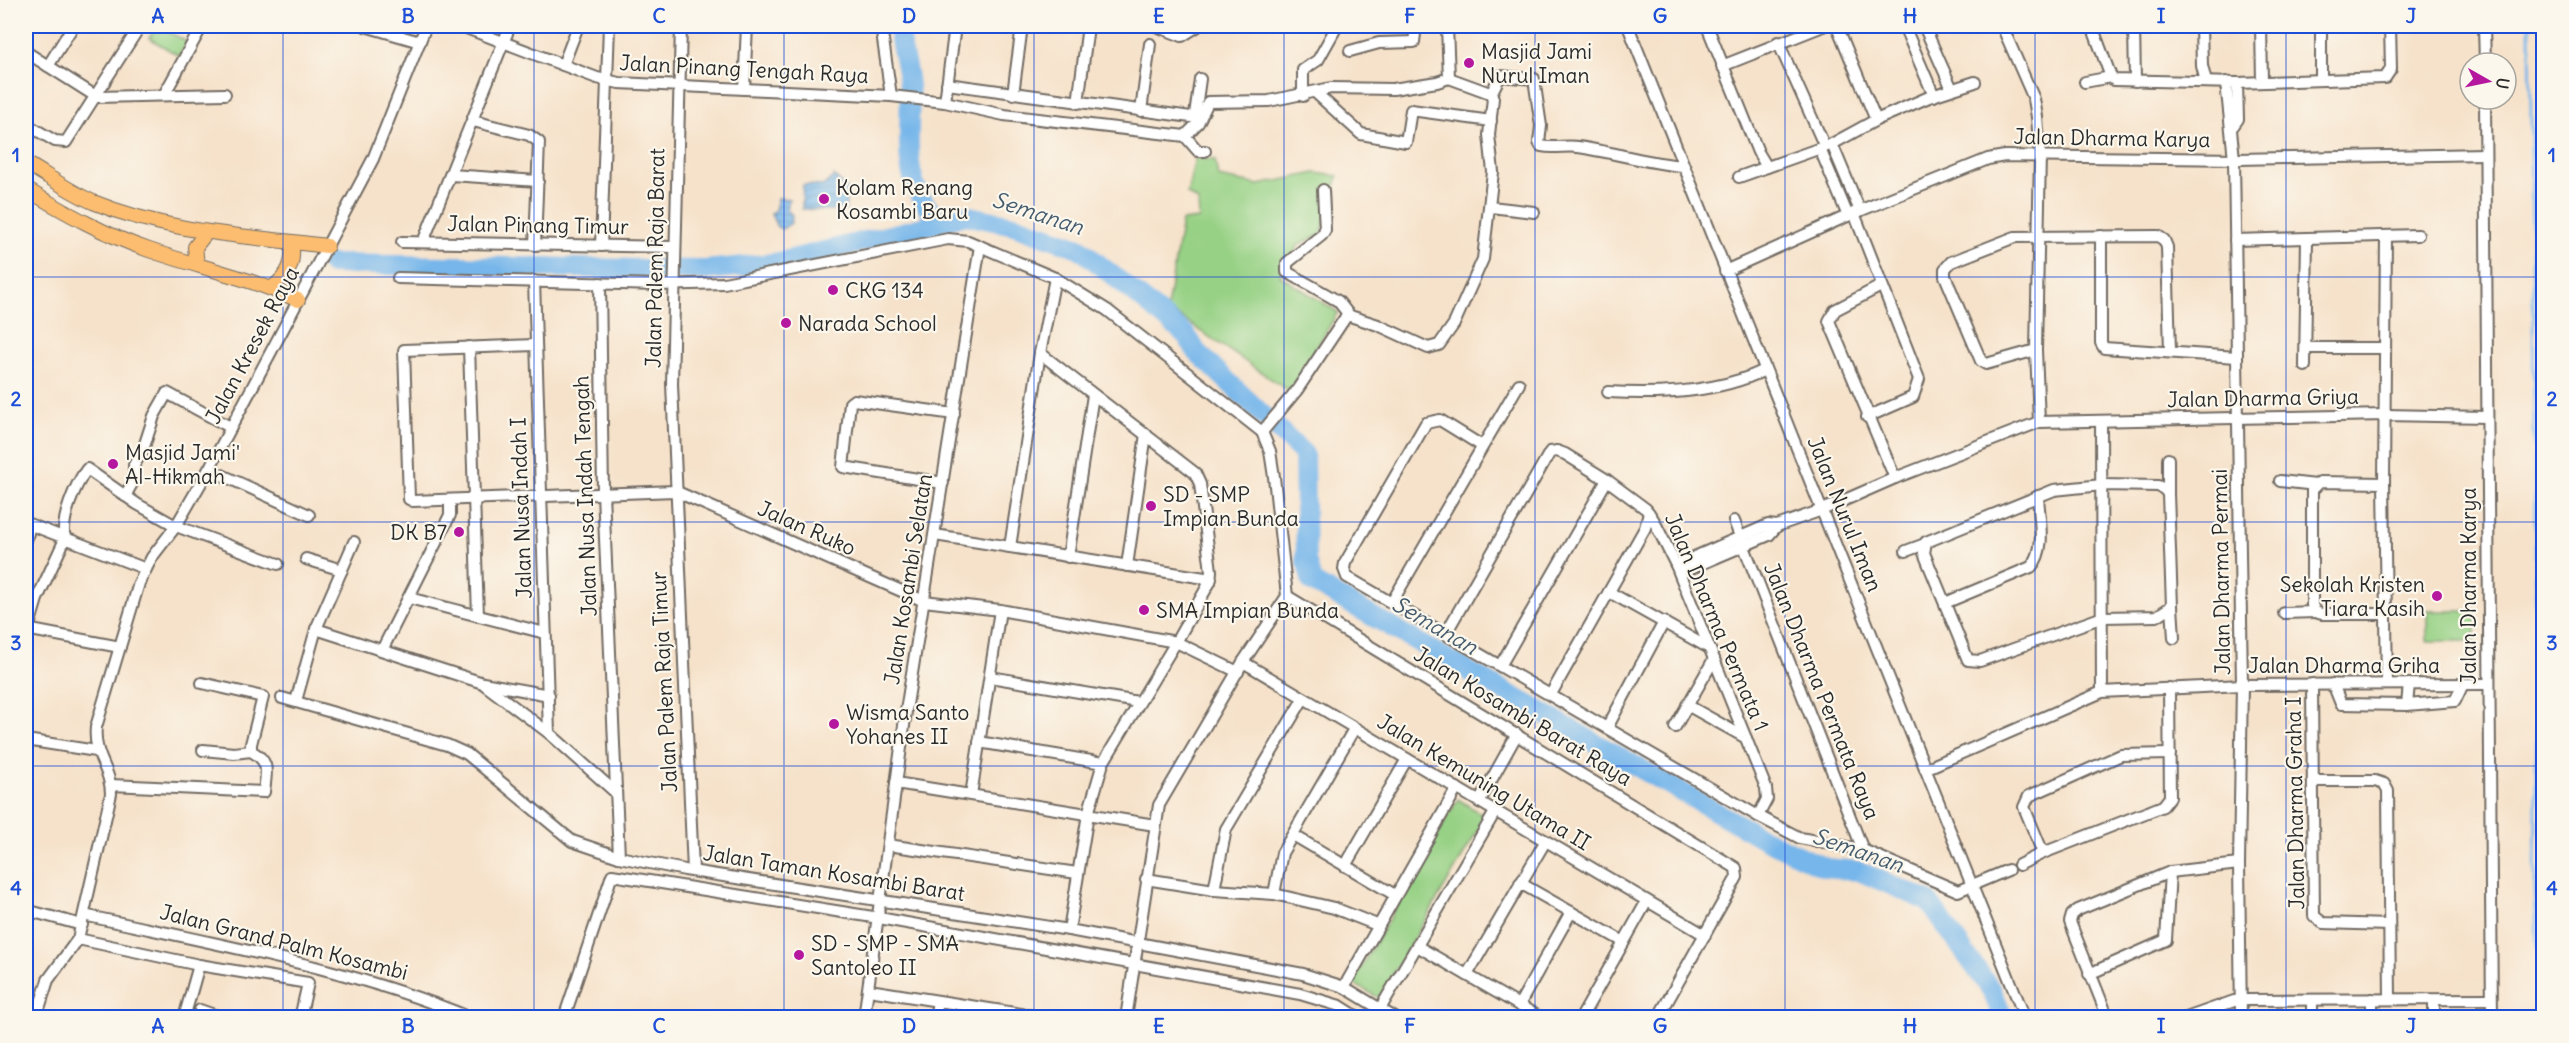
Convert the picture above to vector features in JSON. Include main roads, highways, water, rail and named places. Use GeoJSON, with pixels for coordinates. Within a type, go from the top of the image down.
{"type":"FeatureCollection","features":[{"type":"Feature","properties":{"kind":"main road"},"geometry":{"type":"LineString","coordinates":[[26,163],[91,201],[147,221],[206,233],[327,246]]}},
{"type":"Feature","properties":{"kind":"main road"},"geometry":{"type":"LineString","coordinates":[[26,189],[102,231],[272,288],[298,300]]}},
{"type":"Feature","properties":{"kind":"main road"},"geometry":{"type":"LineString","coordinates":[[197,264],[195,247],[206,233]]}},
{"type":"Feature","properties":{"kind":"main road"},"geometry":{"type":"LineString","coordinates":[[272,288],[288,274],[293,251],[291,242]]}},
{"type":"Feature","properties":{"kind":"water","name":"Kolam Renang Kosambi Baru"},"geometry":{"type":"Polygon","coordinates":[[[834,176],[847,189],[845,211],[802,209],[803,185],[823,186],[834,176]]]}},
{"type":"Feature","properties":{"kind":"water"},"geometry":{"type":"Polygon","coordinates":[[[778,198],[789,199],[787,210],[792,215],[791,223],[782,229],[777,227],[771,214],[775,210],[778,198]]]}},
{"type":"Feature","properties":{"kind":"waterway"},"geometry":{"type":"LineString","coordinates":[[331,264],[705,270],[775,263],[939,223],[920,196],[911,170],[909,85],[898,26]]}},
{"type":"Feature","properties":{"kind":"waterway"},"geometry":{"type":"LineString","coordinates":[[2530,26],[2537,708],[2535,883],[2537,943],[2544,990]]}},
{"type":"Feature","properties":{"kind":"waterway","name":"Semanan"},"geometry":{"type":"LineString","coordinates":[[939,223],[964,215],[1014,225],[1079,248],[1186,335],[1197,352],[1304,454],[1306,560],[1312,582],[1768,841],[1826,868],[1859,871],[1928,901],[1992,991],[2003,1018]]}},
{"type":"Feature","properties":{"kind":"place","name":"Masjid Jami Nurul Iman"},"geometry":{"type":"Point","coordinates":[1469,63]}},
{"type":"Feature","properties":{"kind":"place","name":"Kolam Renang Kosambi Baru"},"geometry":{"type":"Point","coordinates":[824,199]}},
{"type":"Feature","properties":{"kind":"place","name":"CKG 134"},"geometry":{"type":"Point","coordinates":[833,290]}},
{"type":"Feature","properties":{"kind":"place","name":"Narada School"},"geometry":{"type":"Point","coordinates":[786,323]}},
{"type":"Feature","properties":{"kind":"place","name":"Masjid Jami' Al-Hikmah"},"geometry":{"type":"Point","coordinates":[113,464]}},
{"type":"Feature","properties":{"kind":"place","name":"SD - SMP Impian Bunda"},"geometry":{"type":"Point","coordinates":[1151,506]}},
{"type":"Feature","properties":{"kind":"place","name":"DK B7"},"geometry":{"type":"Point","coordinates":[459,532]}},
{"type":"Feature","properties":{"kind":"place","name":"Sekolah Kristen Tiara Kasih"},"geometry":{"type":"Point","coordinates":[2437,596]}},
{"type":"Feature","properties":{"kind":"place","name":"SMA Impian Bunda"},"geometry":{"type":"Point","coordinates":[1144,610]}},
{"type":"Feature","properties":{"kind":"place","name":"Wisma Santo Yohanes II"},"geometry":{"type":"Point","coordinates":[834,724]}},
{"type":"Feature","properties":{"kind":"place","name":"SD - SMP - SMA Santoleo II"},"geometry":{"type":"Point","coordinates":[799,955]}}]}
